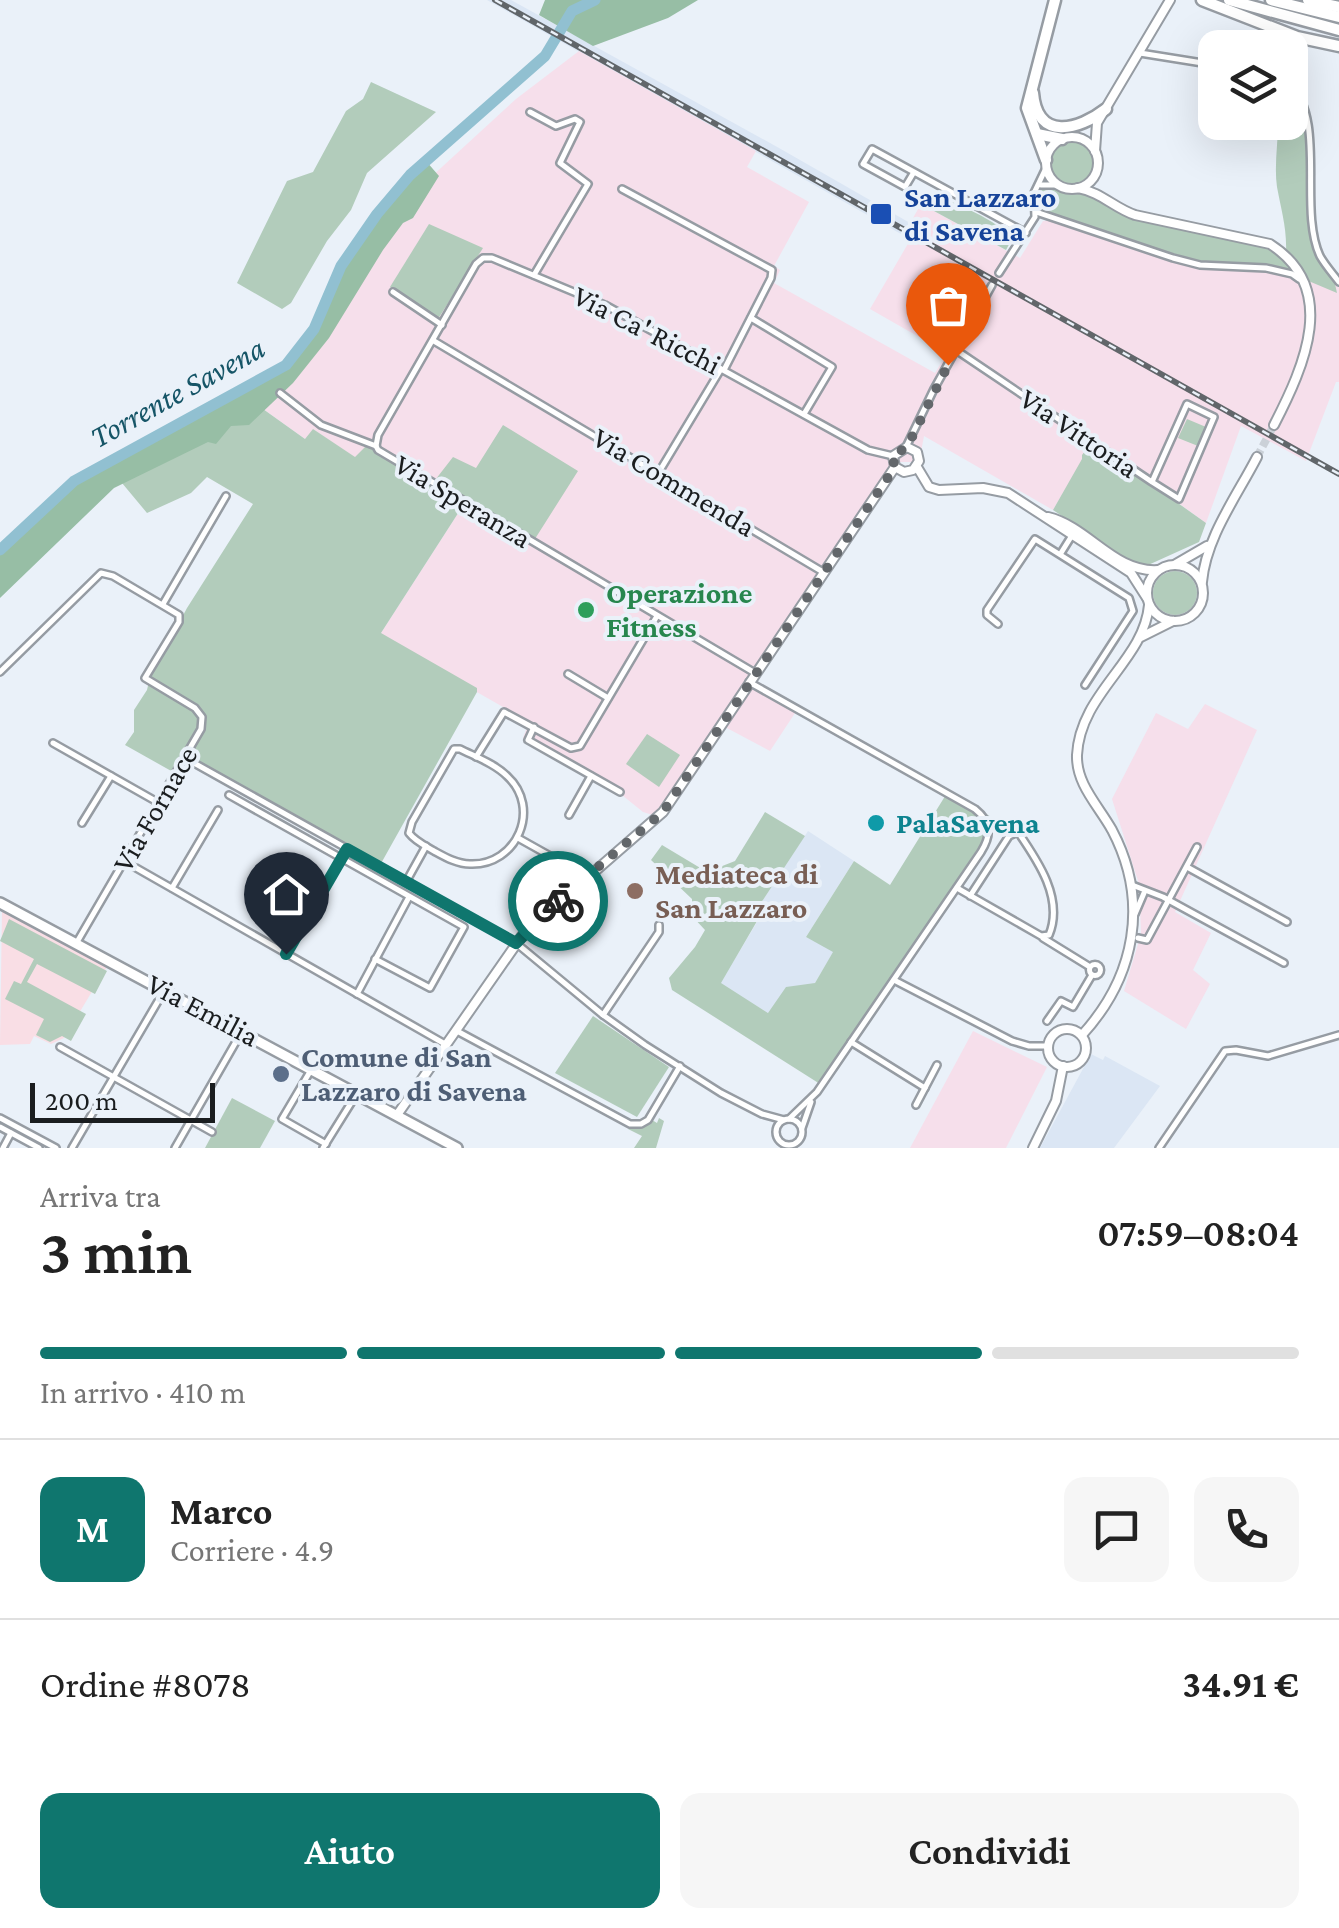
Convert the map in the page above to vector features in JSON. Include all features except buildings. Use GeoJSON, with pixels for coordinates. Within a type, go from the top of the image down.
{"type":"FeatureCollection","features":[{"type":"Feature","properties":{"kind":"highway"},"geometry":{"type":"LineString","coordinates":[[1046,0],[1047,23]]}},
{"type":"Feature","properties":{"kind":"highway"},"geometry":{"type":"LineString","coordinates":[[1046,164],[1028,108],[1055,0]]}},
{"type":"Feature","properties":{"kind":"highway"},"geometry":{"type":"LineString","coordinates":[[1202,0],[1297,37],[1339,43]]}},
{"type":"Feature","properties":{"kind":"highway"},"geometry":{"type":"LineString","coordinates":[[1229,0],[1339,30]]}},
{"type":"Feature","properties":{"kind":"highway"},"geometry":{"type":"LineString","coordinates":[[1271,0],[1339,17]]}},
{"type":"Feature","properties":{"kind":"highway"},"geometry":{"type":"LineString","coordinates":[[1308,0],[1339,8]]}},
{"type":"Feature","properties":{"kind":"highway"},"geometry":{"type":"LineString","coordinates":[[1034,77],[1036,108],[1052,125],[1081,126],[1106,109]]}},
{"type":"Feature","properties":{"kind":"highway"},"geometry":{"type":"LineString","coordinates":[[1038,134],[1062,139]]}},
{"type":"Feature","properties":{"kind":"main road"},"geometry":{"type":"LineString","coordinates":[[1100,194],[1095,150],[1098,123],[1170,0]]}},
{"type":"Feature","properties":{"kind":"main road"},"geometry":{"type":"LineString","coordinates":[[1098,123],[1054,144],[1046,164],[1050,178],[1058,186],[1100,194],[1135,215],[1270,244],[1286,252],[1300,267],[1316,302],[1317,332],[1313,349],[1274,424]]}},
{"type":"Feature","properties":{"kind":"main road"},"geometry":{"type":"LineString","coordinates":[[1075,137],[1095,150]]}},
{"type":"Feature","properties":{"kind":"main road"},"geometry":{"type":"LineString","coordinates":[[1078,188],[1090,182],[1097,172]]}},
{"type":"Feature","properties":{"kind":"main road"},"geometry":{"type":"LineString","coordinates":[[396,1115],[516,943],[550,908],[658,818],[895,467],[892,456],[907,447],[917,452],[922,479],[939,490],[983,488],[1008,493],[1126,570],[1162,618],[1173,622]]}},
{"type":"Feature","properties":{"kind":"main road"},"geometry":{"type":"LineString","coordinates":[[1141,636],[1198,611],[1210,543],[1257,456]]}},
{"type":"Feature","properties":{"kind":"main road"},"geometry":{"type":"LineString","coordinates":[[895,467],[922,479]]}},
{"type":"Feature","properties":{"kind":"main road"},"geometry":{"type":"LineString","coordinates":[[906,472],[917,467]]}},
{"type":"Feature","properties":{"kind":"main road"},"geometry":{"type":"LineString","coordinates":[[1047,517],[1070,527],[1128,566],[1144,571],[1176,565],[1210,543]]}},
{"type":"Feature","properties":{"kind":"main road"},"geometry":{"type":"LineString","coordinates":[[1176,565],[1190,569],[1202,582]]}},
{"type":"Feature","properties":{"kind":"main road"},"geometry":{"type":"LineString","coordinates":[[1082,1036],[1107,1006],[1120,981],[1131,942],[1133,917],[1130,882],[1116,838],[1082,782],[1077,760],[1079,739],[1089,710],[1141,636],[1148,620],[1150,580],[1158,570]]}},
{"type":"Feature","properties":{"kind":"main road","name":"Via Emilia"},"geometry":{"type":"LineString","coordinates":[[0,903],[457,1148]]}},
{"type":"Feature","properties":{"kind":"main road"},"geometry":{"type":"LineString","coordinates":[[1071,1029],[1082,1036],[1086,1048],[1082,1059],[1072,1066],[1063,1066],[1052,1059],[1048,1046],[1058,1031],[1071,1029]]}},
{"type":"Feature","properties":{"kind":"main road"},"geometry":{"type":"LineString","coordinates":[[1033,1148],[1055,1103],[1063,1066]]}},
{"type":"Feature","properties":{"kind":"street"},"geometry":{"type":"LineString","coordinates":[[1140,52],[1198,62]]}},
{"type":"Feature","properties":{"kind":"street"},"geometry":{"type":"LineString","coordinates":[[530,112],[550,124],[562,125],[574,119],[580,122],[560,163],[588,184],[534,275]]}},
{"type":"Feature","properties":{"kind":"street"},"geometry":{"type":"LineString","coordinates":[[1307,140],[1320,255],[1339,282]]}},
{"type":"Feature","properties":{"kind":"street"},"geometry":{"type":"LineString","coordinates":[[914,172],[905,187],[864,164],[872,149],[1026,232]]}},
{"type":"Feature","properties":{"kind":"street"},"geometry":{"type":"LineString","coordinates":[[999,273],[1036,212],[1033,197],[1046,164]]}},
{"type":"Feature","properties":{"kind":"street"},"geometry":{"type":"LineString","coordinates":[[1038,186],[1058,186]]}},
{"type":"Feature","properties":{"kind":"street"},"geometry":{"type":"LineString","coordinates":[[622,188],[772,270],[772,278],[723,369],[658,472]]}},
{"type":"Feature","properties":{"kind":"street"},"geometry":{"type":"LineString","coordinates":[[1036,212],[1200,265],[1266,268],[1299,279]]}},
{"type":"Feature","properties":{"kind":"street","name":"Via Ca' Ricchi"},"geometry":{"type":"LineString","coordinates":[[485,258],[605,305],[868,450],[892,456]]}},
{"type":"Feature","properties":{"kind":"street","name":"Via Speranza"},"geometry":{"type":"LineString","coordinates":[[485,258],[476,264],[378,435],[376,446],[401,465],[983,815],[989,828],[987,843],[956,888]]}},
{"type":"Feature","properties":{"kind":"street"},"geometry":{"type":"LineString","coordinates":[[907,447],[992,285]]}},
{"type":"Feature","properties":{"kind":"street"},"geometry":{"type":"LineString","coordinates":[[393,292],[442,325]]}},
{"type":"Feature","properties":{"kind":"street","name":"Via Ca' Ricchi"},"geometry":{"type":"LineString","coordinates":[[751,318],[832,368],[804,414]]}},
{"type":"Feature","properties":{"kind":"street","name":"Via Commenda"},"geometry":{"type":"LineString","coordinates":[[433,340],[823,572]]}},
{"type":"Feature","properties":{"kind":"street","name":"Via Vittoria"},"geometry":{"type":"LineString","coordinates":[[956,350],[1152,482],[1179,499],[1214,417],[1187,404],[1152,482]]}},
{"type":"Feature","properties":{"kind":"street"},"geometry":{"type":"LineString","coordinates":[[280,393],[321,425],[376,446]]}},
{"type":"Feature","properties":{"kind":"street"},"geometry":{"type":"LineString","coordinates":[[0,672],[101,573],[162,604],[226,496]]}},
{"type":"Feature","properties":{"kind":"street"},"geometry":{"type":"LineString","coordinates":[[1061,552],[1072,537]]}},
{"type":"Feature","properties":{"kind":"street"},"geometry":{"type":"LineString","coordinates":[[998,624],[987,616],[987,610],[1037,539],[1129,598],[1134,608],[1086,685]]}},
{"type":"Feature","properties":{"kind":"street","name":"Via Fornace"},"geometry":{"type":"LineString","coordinates":[[76,944],[201,730],[202,717],[195,708],[145,678],[179,622],[179,615],[162,604]]}},
{"type":"Feature","properties":{"kind":"street"},"geometry":{"type":"LineString","coordinates":[[476,756],[502,712],[576,748],[656,616]]}},
{"type":"Feature","properties":{"kind":"street"},"geometry":{"type":"LineString","coordinates":[[568,674],[609,699]]}},
{"type":"Feature","properties":{"kind":"street"},"geometry":{"type":"LineString","coordinates":[[534,727],[528,740],[620,792]]}},
{"type":"Feature","properties":{"kind":"street"},"geometry":{"type":"LineString","coordinates":[[53,743],[159,803]]}},
{"type":"Feature","properties":{"kind":"street"},"geometry":{"type":"LineString","coordinates":[[454,749],[476,756],[503,772],[518,789],[524,813],[518,838],[501,856],[474,864],[455,861],[412,838],[409,830],[454,749]]}},
{"type":"Feature","properties":{"kind":"street"},"geometry":{"type":"LineString","coordinates":[[185,758],[516,943],[602,1015],[721,1093],[762,1114],[798,1122],[802,1128]]}},
{"type":"Feature","properties":{"kind":"street"},"geometry":{"type":"LineString","coordinates":[[82,823],[111,776]]}},
{"type":"Feature","properties":{"kind":"street"},"geometry":{"type":"LineString","coordinates":[[569,815],[591,776]]}},
{"type":"Feature","properties":{"kind":"street"},"geometry":{"type":"LineString","coordinates":[[228,795],[464,927],[430,988],[375,959]]}},
{"type":"Feature","properties":{"kind":"street"},"geometry":{"type":"LineString","coordinates":[[172,888],[218,810]]}},
{"type":"Feature","properties":{"kind":"street"},"geometry":{"type":"LineString","coordinates":[[970,896],[1009,836],[1018,832],[1050,889],[1054,922],[1050,935],[1041,936]]}},
{"type":"Feature","properties":{"kind":"street"},"geometry":{"type":"LineString","coordinates":[[518,838],[552,857]]}},
{"type":"Feature","properties":{"kind":"street"},"geometry":{"type":"LineString","coordinates":[[406,882],[426,846]]}},
{"type":"Feature","properties":{"kind":"street"},"geometry":{"type":"LineString","coordinates":[[1138,938],[1147,940],[1196,847]]}},
{"type":"Feature","properties":{"kind":"street"},"geometry":{"type":"LineString","coordinates":[[286,954],[347,849]]}},
{"type":"Feature","properties":{"kind":"street"},"geometry":{"type":"LineString","coordinates":[[124,861],[445,1044]]}},
{"type":"Feature","properties":{"kind":"street"},"geometry":{"type":"LineString","coordinates":[[1188,866],[1288,922]]}},
{"type":"Feature","properties":{"kind":"street"},"geometry":{"type":"LineString","coordinates":[[1130,882],[1171,900],[1284,964]]}},
{"type":"Feature","properties":{"kind":"street"},"geometry":{"type":"LineString","coordinates":[[762,1114],[782,1143],[790,1146],[800,1139],[812,1099],[956,888],[1041,936],[1091,971],[1072,1007],[1060,1000],[1047,1022]]}},
{"type":"Feature","properties":{"kind":"street"},"geometry":{"type":"LineString","coordinates":[[1133,917],[1140,896],[1146,891]]}},
{"type":"Feature","properties":{"kind":"street"},"geometry":{"type":"LineString","coordinates":[[356,994],[409,897]]}},
{"type":"Feature","properties":{"kind":"street"},"geometry":{"type":"LineString","coordinates":[[602,1015],[659,925]]}},
{"type":"Feature","properties":{"kind":"street"},"geometry":{"type":"LineString","coordinates":[[894,980],[1012,1041],[1048,1046]]}},
{"type":"Feature","properties":{"kind":"street"},"geometry":{"type":"LineString","coordinates":[[72,1148],[165,990]]}},
{"type":"Feature","properties":{"kind":"street"},"geometry":{"type":"LineString","coordinates":[[454,1030],[630,1124],[641,1124],[650,1118],[680,1066]]}},
{"type":"Feature","properties":{"kind":"street"},"geometry":{"type":"LineString","coordinates":[[176,1148],[242,1031]]}},
{"type":"Feature","properties":{"kind":"street"},"geometry":{"type":"LineString","coordinates":[[1160,1148],[1225,1052],[1236,1050],[1268,1056],[1339,1034]]}},
{"type":"Feature","properties":{"kind":"street"},"geometry":{"type":"LineString","coordinates":[[852,1042],[925,1088]]}},
{"type":"Feature","properties":{"kind":"street"},"geometry":{"type":"LineString","coordinates":[[60,1048],[212,1132]]}},
{"type":"Feature","properties":{"kind":"street"},"geometry":{"type":"LineString","coordinates":[[916,1105],[937,1066]]}},
{"type":"Feature","properties":{"kind":"street"},"geometry":{"type":"LineString","coordinates":[[311,1070],[282,1119],[324,1146],[357,1094]]}},
{"type":"Feature","properties":{"kind":"street"},"geometry":{"type":"LineString","coordinates":[[776,1148],[776,1134],[786,1119],[812,1099]]}},
{"type":"Feature","properties":{"kind":"street"},"geometry":{"type":"LineString","coordinates":[[0,1118],[6,1129],[40,1148]]}},
{"type":"Feature","properties":{"kind":"street"},"geometry":{"type":"LineString","coordinates":[[3,1148],[6,1129]]}},
{"type":"Feature","properties":{"kind":"street"},"geometry":{"type":"LineString","coordinates":[[6,1129],[56,1148]]}},
{"type":"Feature","properties":{"kind":"shaded area"},"geometry":{"type":"Polygon","coordinates":[[[487,0],[511,0],[779,148],[966,255],[986,282],[487,0]]]}},
{"type":"Feature","properties":{"kind":"shaded area"},"geometry":{"type":"Polygon","coordinates":[[[579,51],[756,151],[747,167],[809,202],[774,266],[780,270],[774,283],[935,373],[947,353],[870,309],[920,223],[913,218],[921,204],[1020,258],[1043,221],[1057,220],[1309,274],[1339,287],[1339,382],[1306,461],[1241,426],[1206,523],[1093,442],[1053,510],[924,436],[919,462],[895,462],[747,683],[797,710],[770,751],[723,726],[659,817],[643,812],[617,791],[523,738],[529,722],[379,636],[464,504],[476,468],[433,484],[355,458],[314,430],[305,439],[256,404],[273,395],[418,189],[516,99],[579,51]]]}},
{"type":"Feature","properties":{"kind":"shaded area"},"geometry":{"type":"Polygon","coordinates":[[[1205,704],[1257,730],[1175,912],[1211,933],[1193,970],[1210,984],[1186,1029],[1124,991],[1141,934],[1139,884],[1112,799],[1156,713],[1188,729],[1205,704]]]}},
{"type":"Feature","properties":{"kind":"shaded area"},"geometry":{"type":"Polygon","coordinates":[[[808,831],[854,861],[806,937],[834,951],[815,983],[768,1013],[720,984],[760,917],[757,909],[808,831]]]}},
{"type":"Feature","properties":{"kind":"shaded area"},"geometry":{"type":"Polygon","coordinates":[[[2,909],[108,965],[64,1038],[51,1044],[34,1036],[30,1044],[0,1045],[2,909]]]}},
{"type":"Feature","properties":{"kind":"shaded area"},"geometry":{"type":"Polygon","coordinates":[[[973,1031],[1047,1067],[1006,1148],[910,1148],[973,1031]]]}},
{"type":"Feature","properties":{"kind":"shaded area"},"geometry":{"type":"Polygon","coordinates":[[[1091,1054],[1103,1060],[1105,1056],[1160,1086],[1114,1148],[1040,1148],[1091,1054]]]}},
{"type":"Feature","properties":{"kind":"green space"},"geometry":{"type":"Polygon","coordinates":[[[545,0],[698,0],[668,18],[593,46],[539,15],[545,0]]]}},
{"type":"Feature","properties":{"kind":"green space"},"geometry":{"type":"Polygon","coordinates":[[[371,82],[436,112],[367,173],[351,210],[327,241],[291,303],[282,309],[237,283],[287,181],[313,172],[346,111],[363,99],[371,82]]]}},
{"type":"Feature","properties":{"kind":"green space"},"geometry":{"type":"Polygon","coordinates":[[[1308,130],[1315,236],[1337,293],[1266,268],[1200,265],[1036,212],[1038,186],[1078,188],[1118,208],[1270,244],[1286,252],[1277,140],[1308,140],[1308,130]]]}},
{"type":"Feature","properties":{"kind":"green space"},"geometry":{"type":"Polygon","coordinates":[[[1072,142],[1087,148],[1093,163],[1087,178],[1072,184],[1057,178],[1051,163],[1057,148],[1072,142]]]}},
{"type":"Feature","properties":{"kind":"green space"},"geometry":{"type":"Polygon","coordinates":[[[426,161],[439,176],[413,218],[403,223],[383,250],[329,338],[293,383],[249,425],[231,426],[216,444],[208,442],[114,488],[0,598],[0,550],[74,481],[286,365],[314,329],[341,266],[377,214],[426,161]]]}},
{"type":"Feature","properties":{"kind":"green space"},"geometry":{"type":"Polygon","coordinates":[[[928,193],[997,225],[1012,239],[1006,250],[921,204],[928,193]]]}},
{"type":"Feature","properties":{"kind":"green space"},"geometry":{"type":"Polygon","coordinates":[[[429,224],[483,248],[438,319],[390,287],[429,224]]]}},
{"type":"Feature","properties":{"kind":"green space"},"geometry":{"type":"Polygon","coordinates":[[[256,404],[305,439],[313,429],[355,457],[366,446],[432,484],[453,457],[476,468],[503,425],[578,471],[533,542],[464,504],[381,633],[477,688],[477,692],[379,867],[183,756],[173,772],[125,745],[134,732],[134,710],[150,677],[187,608],[253,504],[207,477],[191,493],[147,513],[117,477],[256,404]]]}},
{"type":"Feature","properties":{"kind":"green space"},"geometry":{"type":"Polygon","coordinates":[[[1187,419],[1206,427],[1198,446],[1178,438],[1187,419]]]}},
{"type":"Feature","properties":{"kind":"green space"},"geometry":{"type":"Polygon","coordinates":[[[1092,442],[1206,523],[1199,542],[1146,566],[1132,563],[1053,510],[1092,442]]]}},
{"type":"Feature","properties":{"kind":"green space"},"geometry":{"type":"Polygon","coordinates":[[[1175,571],[1191,577],[1197,593],[1191,609],[1175,615],[1159,609],[1153,593],[1159,577],[1175,571]]]}},
{"type":"Feature","properties":{"kind":"green space"},"geometry":{"type":"Polygon","coordinates":[[[647,734],[680,755],[659,787],[626,764],[647,734]]]}},
{"type":"Feature","properties":{"kind":"green space"},"geometry":{"type":"Polygon","coordinates":[[[947,793],[997,820],[820,1084],[672,990],[669,978],[705,930],[692,916],[692,899],[651,860],[662,845],[707,872],[735,861],[765,812],[805,836],[757,909],[760,916],[721,983],[768,1013],[786,987],[815,983],[833,952],[806,937],[854,861],[890,885],[947,793]]]}},
{"type":"Feature","properties":{"kind":"green space"},"geometry":{"type":"Polygon","coordinates":[[[9,919],[107,971],[95,994],[37,964],[27,982],[86,1014],[71,1041],[62,1036],[50,1042],[36,1035],[44,1019],[5,999],[14,981],[21,984],[34,959],[0,941],[9,919]]]}},
{"type":"Feature","properties":{"kind":"green space"},"geometry":{"type":"Polygon","coordinates":[[[593,1016],[669,1067],[637,1117],[555,1073],[593,1016]]]}},
{"type":"Feature","properties":{"kind":"green space"},"geometry":{"type":"Polygon","coordinates":[[[232,1098],[275,1121],[260,1148],[205,1148],[232,1098]]]}},
{"type":"Feature","properties":{"kind":"green space"},"geometry":{"type":"Polygon","coordinates":[[[659,1118],[664,1121],[656,1148],[634,1148],[642,1136],[628,1129],[640,1129],[652,1120],[657,1123],[659,1118]]]}},
{"type":"Feature","properties":{"kind":"waterway","name":"Torrente Savena"},"geometry":{"type":"LineString","coordinates":[[0,550],[74,481],[286,365],[314,329],[341,266],[410,175],[545,56],[572,11],[595,0]]}},
{"type":"Feature","properties":{"kind":"tunnel"},"geometry":{"type":"LineString","coordinates":[[1257,457],[1274,425]]}},
{"type":"Feature","properties":{"kind":"railway"},"geometry":{"type":"LineString","coordinates":[[495,0],[1339,474]]}},
{"type":"Feature","properties":{"kind":"way so far"},"geometry":{"type":"LineString","coordinates":[[558,901],[663,812],[895,467],[892,456],[907,447],[948,365]]}},
{"type":"Feature","properties":{"kind":"place","name":"San Lazzaro di Savena"},"geometry":{"type":"Point","coordinates":[881,214]}},
{"type":"Feature","properties":{"kind":"place","name":"Operazione Fitness"},"geometry":{"type":"Point","coordinates":[586,610]}},
{"type":"Feature","properties":{"kind":"place","name":"PalaSavena"},"geometry":{"type":"Point","coordinates":[876,823]}},
{"type":"Feature","properties":{"kind":"place","name":"Mediateca di San Lazzaro"},"geometry":{"type":"Point","coordinates":[635,891]}},
{"type":"Feature","properties":{"kind":"place","name":"Comune di San Lazzaro di Savena"},"geometry":{"type":"Point","coordinates":[281,1074]}},
{"type":"Feature","properties":{"kind":"route"},"geometry":{"type":"LineString","coordinates":[[286,954],[347,849],[516,943],[558,901]]}}]}
